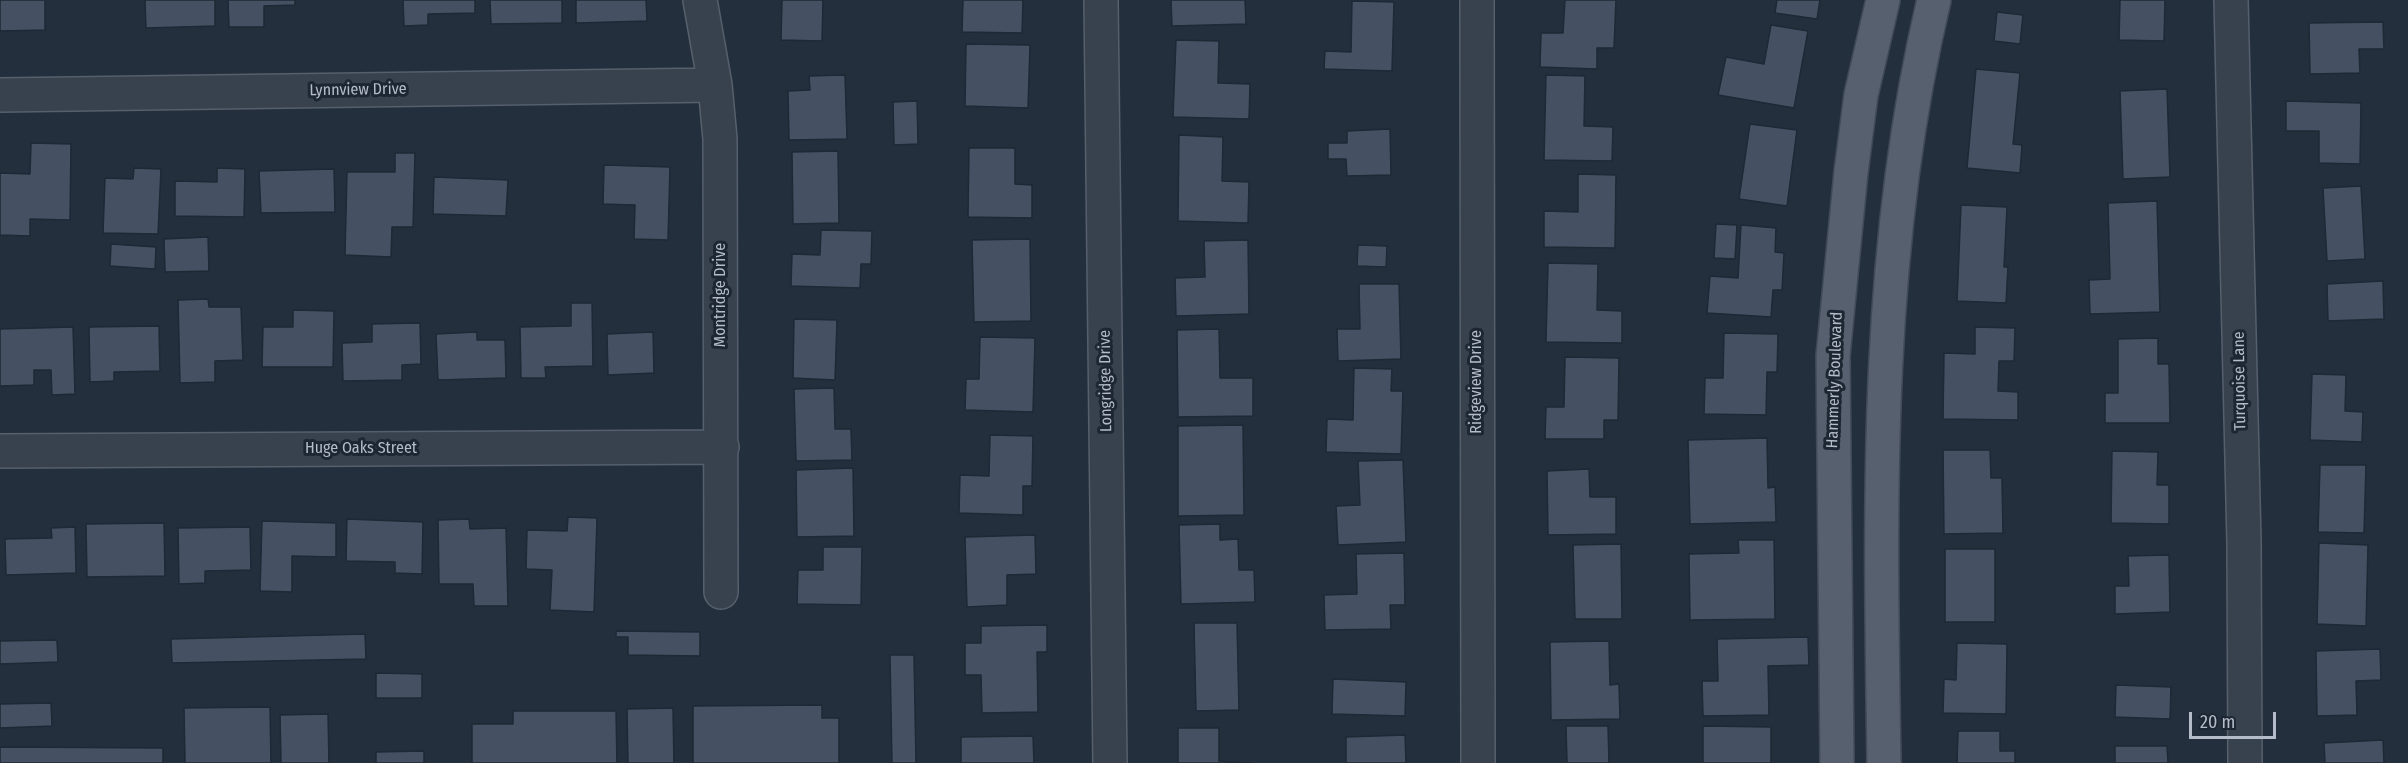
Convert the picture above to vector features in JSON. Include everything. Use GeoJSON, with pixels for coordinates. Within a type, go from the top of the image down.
{"type":"FeatureCollection","features":[{"type":"Feature","properties":{"kind":"main road","name":"Hammerly Boulevard"},"geometry":{"type":"LineString","coordinates":[[1837,753],[1833,356],[1852,161],[1861,95],[1883,0]]}},
{"type":"Feature","properties":{"kind":"main road"},"geometry":{"type":"LineString","coordinates":[[1837,753],[1884,753],[1881,463],[1884,358],[1898,206],[1910,123],[1934,0]]}},
{"type":"Feature","properties":{"kind":"main road"},"geometry":{"type":"LineString","coordinates":[[1833,356],[1884,358]]}},
{"type":"Feature","properties":{"kind":"street","name":"Montridge Drive"},"geometry":{"type":"LineString","coordinates":[[700,0],[716,85],[720,139],[721,592]]}},
{"type":"Feature","properties":{"kind":"street","name":"Longridge Drive"},"geometry":{"type":"LineString","coordinates":[[1101,0],[1110,763]]}},
{"type":"Feature","properties":{"kind":"street","name":"Ridgeview Drive"},"geometry":{"type":"LineString","coordinates":[[1477,0],[1478,763]]}},
{"type":"Feature","properties":{"kind":"street","name":"Turquoise Lane"},"geometry":{"type":"LineString","coordinates":[[2231,0],[2243,530],[2245,763]]}},
{"type":"Feature","properties":{"kind":"street","name":"Lynnview Drive"},"geometry":{"type":"LineString","coordinates":[[0,95],[716,85]]}},
{"type":"Feature","properties":{"kind":"street","name":"Huge Oaks Street"},"geometry":{"type":"LineString","coordinates":[[0,451],[722,447]]}},
{"type":"Feature","properties":{"kind":"building"},"geometry":{"type":"Polygon","coordinates":[[[0,0],[45,0],[45,30],[0,31],[0,0]]]}},
{"type":"Feature","properties":{"kind":"building"},"geometry":{"type":"Polygon","coordinates":[[[145,0],[215,0],[215,26],[146,28],[145,0]]]}},
{"type":"Feature","properties":{"kind":"building"},"geometry":{"type":"Polygon","coordinates":[[[228,0],[295,0],[295,5],[264,6],[264,27],[229,27],[228,0]]]}},
{"type":"Feature","properties":{"kind":"building"},"geometry":{"type":"Polygon","coordinates":[[[403,0],[475,0],[475,13],[428,14],[428,25],[404,26],[403,0]]]}},
{"type":"Feature","properties":{"kind":"building"},"geometry":{"type":"Polygon","coordinates":[[[490,0],[562,0],[562,23],[491,24],[490,0]]]}},
{"type":"Feature","properties":{"kind":"building"},"geometry":{"type":"Polygon","coordinates":[[[576,0],[646,0],[647,21],[576,23],[576,0]]]}},
{"type":"Feature","properties":{"kind":"building"},"geometry":{"type":"Polygon","coordinates":[[[782,0],[823,0],[822,41],[781,40],[782,0]]]}},
{"type":"Feature","properties":{"kind":"building"},"geometry":{"type":"Polygon","coordinates":[[[963,0],[1023,0],[1022,33],[962,32],[963,0]]]}},
{"type":"Feature","properties":{"kind":"building"},"geometry":{"type":"Polygon","coordinates":[[[1171,0],[1245,0],[1246,24],[1172,26],[1171,0]]]}},
{"type":"Feature","properties":{"kind":"building"},"geometry":{"type":"Polygon","coordinates":[[[1565,0],[1616,0],[1614,48],[1597,48],[1597,69],[1540,67],[1541,33],[1563,33],[1565,0]]]}},
{"type":"Feature","properties":{"kind":"building"},"geometry":{"type":"Polygon","coordinates":[[[1777,0],[1820,0],[1817,19],[1775,13],[1777,0]]]}},
{"type":"Feature","properties":{"kind":"building"},"geometry":{"type":"Polygon","coordinates":[[[2120,0],[2165,0],[2164,41],[2119,40],[2120,0]]]}},
{"type":"Feature","properties":{"kind":"building"},"geometry":{"type":"Polygon","coordinates":[[[1352,1],[1394,2],[1392,71],[1324,69],[1325,51],[1351,52],[1352,1]]]}},
{"type":"Feature","properties":{"kind":"building"},"geometry":{"type":"Polygon","coordinates":[[[1997,12],[2023,15],[2020,44],[1994,41],[1997,12]]]}},
{"type":"Feature","properties":{"kind":"building"},"geometry":{"type":"Polygon","coordinates":[[[2383,22],[2384,49],[2359,49],[2360,73],[2310,74],[2309,23],[2383,22]]]}},
{"type":"Feature","properties":{"kind":"building"},"geometry":{"type":"Polygon","coordinates":[[[1771,25],[1808,31],[1794,108],[1718,95],[1726,57],[1764,64],[1771,25]]]}},
{"type":"Feature","properties":{"kind":"building"},"geometry":{"type":"Polygon","coordinates":[[[1176,40],[1219,41],[1218,83],[1250,84],[1249,119],[1173,117],[1176,40]]]}},
{"type":"Feature","properties":{"kind":"building"},"geometry":{"type":"Polygon","coordinates":[[[966,44],[1030,45],[1028,108],[965,106],[966,44]]]}},
{"type":"Feature","properties":{"kind":"building"},"geometry":{"type":"Polygon","coordinates":[[[1976,69],[2020,73],[2013,144],[2022,145],[2020,173],[1967,168],[1976,69]]]}},
{"type":"Feature","properties":{"kind":"building"},"geometry":{"type":"Polygon","coordinates":[[[845,75],[847,139],[789,140],[788,91],[810,90],[809,76],[845,75]]]}},
{"type":"Feature","properties":{"kind":"building"},"geometry":{"type":"Polygon","coordinates":[[[1546,75],[1585,76],[1584,126],[1613,127],[1612,161],[1544,160],[1546,75]]]}},
{"type":"Feature","properties":{"kind":"building"},"geometry":{"type":"Polygon","coordinates":[[[2167,89],[2170,177],[2123,179],[2120,91],[2167,89]]]}},
{"type":"Feature","properties":{"kind":"building"},"geometry":{"type":"Polygon","coordinates":[[[917,101],[918,144],[894,145],[893,102],[917,101]]]}},
{"type":"Feature","properties":{"kind":"building"},"geometry":{"type":"Polygon","coordinates":[[[2286,101],[2361,103],[2360,164],[2319,163],[2319,131],[2286,131],[2286,101]]]}},
{"type":"Feature","properties":{"kind":"building"},"geometry":{"type":"Polygon","coordinates":[[[1750,124],[1797,130],[1787,206],[1739,199],[1750,124]]]}},
{"type":"Feature","properties":{"kind":"building"},"geometry":{"type":"Polygon","coordinates":[[[1390,129],[1391,175],[1347,176],[1346,159],[1328,159],[1328,143],[1347,143],[1347,131],[1390,129]]]}},
{"type":"Feature","properties":{"kind":"building"},"geometry":{"type":"Polygon","coordinates":[[[1179,135],[1223,137],[1222,181],[1249,182],[1248,223],[1178,221],[1179,135]]]}},
{"type":"Feature","properties":{"kind":"building"},"geometry":{"type":"Polygon","coordinates":[[[31,143],[71,144],[70,220],[30,219],[30,236],[0,235],[0,173],[30,174],[31,143]]]}},
{"type":"Feature","properties":{"kind":"building"},"geometry":{"type":"Polygon","coordinates":[[[969,148],[1015,148],[1015,184],[1032,185],[1032,218],[968,217],[969,148]]]}},
{"type":"Feature","properties":{"kind":"building"},"geometry":{"type":"Polygon","coordinates":[[[838,151],[839,223],[793,224],[792,152],[838,151]]]}},
{"type":"Feature","properties":{"kind":"building"},"geometry":{"type":"Polygon","coordinates":[[[395,153],[415,153],[413,227],[392,227],[391,257],[345,255],[347,172],[395,172],[395,153]]]}},
{"type":"Feature","properties":{"kind":"building"},"geometry":{"type":"Polygon","coordinates":[[[604,165],[670,167],[668,240],[634,239],[635,205],[603,204],[604,165]]]}},
{"type":"Feature","properties":{"kind":"building"},"geometry":{"type":"Polygon","coordinates":[[[134,168],[161,169],[158,234],[103,233],[105,178],[133,179],[134,168]]]}},
{"type":"Feature","properties":{"kind":"building"},"geometry":{"type":"Polygon","coordinates":[[[217,168],[245,169],[244,217],[175,216],[175,181],[217,182],[217,168]]]}},
{"type":"Feature","properties":{"kind":"building"},"geometry":{"type":"Polygon","coordinates":[[[334,169],[335,212],[261,213],[259,171],[334,169]]]}},
{"type":"Feature","properties":{"kind":"building"},"geometry":{"type":"Polygon","coordinates":[[[1578,174],[1616,175],[1615,248],[1544,247],[1544,211],[1578,212],[1578,174]]]}},
{"type":"Feature","properties":{"kind":"building"},"geometry":{"type":"Polygon","coordinates":[[[434,177],[508,180],[506,216],[433,214],[434,177]]]}},
{"type":"Feature","properties":{"kind":"building"},"geometry":{"type":"Polygon","coordinates":[[[2361,186],[2365,259],[2327,261],[2323,188],[2361,186]]]}},
{"type":"Feature","properties":{"kind":"building"},"geometry":{"type":"Polygon","coordinates":[[[2157,201],[2160,312],[2090,314],[2089,280],[2110,279],[2108,203],[2157,201]]]}},
{"type":"Feature","properties":{"kind":"building"},"geometry":{"type":"Polygon","coordinates":[[[1961,205],[2007,207],[2004,267],[2008,267],[2006,303],[1957,301],[1961,205]]]}},
{"type":"Feature","properties":{"kind":"building"},"geometry":{"type":"Polygon","coordinates":[[[1716,224],[1737,225],[1735,259],[1714,258],[1716,224]]]}},
{"type":"Feature","properties":{"kind":"building"},"geometry":{"type":"Polygon","coordinates":[[[1741,225],[1776,228],[1775,252],[1784,253],[1782,290],[1773,290],[1771,317],[1707,313],[1710,276],[1738,278],[1741,225]]]}},
{"type":"Feature","properties":{"kind":"building"},"geometry":{"type":"Polygon","coordinates":[[[821,230],[872,231],[871,264],[861,264],[860,288],[791,286],[792,254],[820,255],[821,230]]]}},
{"type":"Feature","properties":{"kind":"building"},"geometry":{"type":"Polygon","coordinates":[[[208,237],[209,271],[165,272],[164,239],[208,237]]]}},
{"type":"Feature","properties":{"kind":"building"},"geometry":{"type":"Polygon","coordinates":[[[1030,239],[1031,321],[974,322],[972,240],[1030,239]]]}},
{"type":"Feature","properties":{"kind":"building"},"geometry":{"type":"Polygon","coordinates":[[[1248,240],[1249,314],[1176,316],[1175,278],[1205,277],[1204,241],[1248,240]]]}},
{"type":"Feature","properties":{"kind":"building"},"geometry":{"type":"Polygon","coordinates":[[[111,244],[156,247],[155,269],[110,266],[111,244]]]}},
{"type":"Feature","properties":{"kind":"building"},"geometry":{"type":"Polygon","coordinates":[[[1358,245],[1387,246],[1386,267],[1357,266],[1358,245]]]}},
{"type":"Feature","properties":{"kind":"building"},"geometry":{"type":"Polygon","coordinates":[[[1548,263],[1598,264],[1597,310],[1622,311],[1622,343],[1546,342],[1548,263]]]}},
{"type":"Feature","properties":{"kind":"building"},"geometry":{"type":"Polygon","coordinates":[[[2383,281],[2384,319],[2328,321],[2327,284],[2383,281]]]}},
{"type":"Feature","properties":{"kind":"building"},"geometry":{"type":"Polygon","coordinates":[[[1359,284],[1399,284],[1401,359],[1338,361],[1337,329],[1360,329],[1359,284]]]}},
{"type":"Feature","properties":{"kind":"building"},"geometry":{"type":"Polygon","coordinates":[[[208,299],[209,307],[241,307],[243,360],[215,361],[215,382],[180,383],[178,300],[208,299]]]}},
{"type":"Feature","properties":{"kind":"building"},"geometry":{"type":"Polygon","coordinates":[[[571,303],[592,303],[593,366],[545,367],[546,378],[521,378],[520,327],[571,326],[571,303]]]}},
{"type":"Feature","properties":{"kind":"building"},"geometry":{"type":"Polygon","coordinates":[[[293,310],[334,311],[333,367],[262,367],[263,327],[293,327],[293,310]]]}},
{"type":"Feature","properties":{"kind":"building"},"geometry":{"type":"Polygon","coordinates":[[[794,319],[837,320],[835,380],[793,378],[794,319]]]}},
{"type":"Feature","properties":{"kind":"building"},"geometry":{"type":"Polygon","coordinates":[[[420,323],[421,364],[402,365],[402,380],[343,381],[342,343],[372,342],[372,324],[420,323]]]}},
{"type":"Feature","properties":{"kind":"building"},"geometry":{"type":"Polygon","coordinates":[[[159,326],[160,371],[114,372],[114,381],[90,382],[89,327],[159,326]]]}},
{"type":"Feature","properties":{"kind":"building"},"geometry":{"type":"Polygon","coordinates":[[[73,327],[75,394],[52,395],[51,370],[34,370],[34,385],[0,386],[0,329],[73,327]]]}},
{"type":"Feature","properties":{"kind":"building"},"geometry":{"type":"Polygon","coordinates":[[[1975,327],[2015,328],[2014,361],[1999,361],[1998,391],[2018,392],[2018,420],[1943,419],[1944,353],[1975,354],[1975,327]]]}},
{"type":"Feature","properties":{"kind":"building"},"geometry":{"type":"Polygon","coordinates":[[[1219,329],[1220,378],[1253,378],[1253,416],[1178,417],[1177,330],[1219,329]]]}},
{"type":"Feature","properties":{"kind":"building"},"geometry":{"type":"Polygon","coordinates":[[[477,332],[477,340],[505,340],[506,378],[438,380],[436,334],[477,332]]]}},
{"type":"Feature","properties":{"kind":"building"},"geometry":{"type":"Polygon","coordinates":[[[653,332],[654,373],[608,375],[607,334],[653,332]]]}},
{"type":"Feature","properties":{"kind":"building"},"geometry":{"type":"Polygon","coordinates":[[[1724,333],[1778,334],[1777,372],[1767,372],[1766,415],[1704,414],[1705,378],[1723,378],[1724,333]]]}},
{"type":"Feature","properties":{"kind":"building"},"geometry":{"type":"Polygon","coordinates":[[[980,337],[1035,338],[1033,412],[965,410],[966,379],[979,379],[980,337]]]}},
{"type":"Feature","properties":{"kind":"building"},"geometry":{"type":"Polygon","coordinates":[[[2158,338],[2158,364],[2169,364],[2170,423],[2105,423],[2105,393],[2118,393],[2118,339],[2158,338]]]}},
{"type":"Feature","properties":{"kind":"building"},"geometry":{"type":"Polygon","coordinates":[[[1565,357],[1619,358],[1618,420],[1604,420],[1604,439],[1545,439],[1546,407],[1564,407],[1565,357]]]}},
{"type":"Feature","properties":{"kind":"building"},"geometry":{"type":"Polygon","coordinates":[[[1354,368],[1392,369],[1391,391],[1403,391],[1401,454],[1326,452],[1327,419],[1353,420],[1354,368]]]}},
{"type":"Feature","properties":{"kind":"building"},"geometry":{"type":"Polygon","coordinates":[[[2312,374],[2346,375],[2345,411],[2363,412],[2362,442],[2310,440],[2312,374]]]}},
{"type":"Feature","properties":{"kind":"building"},"geometry":{"type":"Polygon","coordinates":[[[834,388],[835,429],[851,429],[852,460],[796,461],[794,389],[834,388]]]}},
{"type":"Feature","properties":{"kind":"building"},"geometry":{"type":"Polygon","coordinates":[[[1243,425],[1244,515],[1178,516],[1178,426],[1243,425]]]}},
{"type":"Feature","properties":{"kind":"building"},"geometry":{"type":"Polygon","coordinates":[[[990,435],[1033,436],[1032,486],[1023,486],[1023,515],[959,513],[960,475],[989,476],[990,435]]]}},
{"type":"Feature","properties":{"kind":"building"},"geometry":{"type":"Polygon","coordinates":[[[1767,438],[1768,488],[1775,487],[1776,522],[1690,524],[1688,440],[1767,438]]]}},
{"type":"Feature","properties":{"kind":"building"},"geometry":{"type":"Polygon","coordinates":[[[1943,450],[1990,450],[1991,478],[2002,478],[2003,533],[1944,534],[1943,450]]]}},
{"type":"Feature","properties":{"kind":"building"},"geometry":{"type":"Polygon","coordinates":[[[2112,451],[2158,452],[2157,485],[2169,485],[2169,524],[2111,523],[2112,451]]]}},
{"type":"Feature","properties":{"kind":"building"},"geometry":{"type":"Polygon","coordinates":[[[1403,460],[1406,542],[1338,545],[1336,506],[1360,505],[1358,461],[1403,460]]]}},
{"type":"Feature","properties":{"kind":"building"},"geometry":{"type":"Polygon","coordinates":[[[2320,465],[2366,465],[2364,533],[2318,532],[2320,465]]]}},
{"type":"Feature","properties":{"kind":"building"},"geometry":{"type":"Polygon","coordinates":[[[853,468],[854,536],[797,537],[796,470],[853,468]]]}},
{"type":"Feature","properties":{"kind":"building"},"geometry":{"type":"Polygon","coordinates":[[[1589,469],[1590,497],[1616,497],[1616,534],[1548,535],[1547,471],[1589,469]]]}},
{"type":"Feature","properties":{"kind":"building"},"geometry":{"type":"Polygon","coordinates":[[[568,517],[597,518],[594,612],[550,610],[552,570],[526,569],[527,530],[567,531],[568,517]]]}},
{"type":"Feature","properties":{"kind":"building"},"geometry":{"type":"Polygon","coordinates":[[[347,519],[423,522],[422,574],[395,573],[395,562],[346,561],[347,519]]]}},
{"type":"Feature","properties":{"kind":"building"},"geometry":{"type":"Polygon","coordinates":[[[469,519],[470,529],[506,528],[508,606],[474,606],[473,584],[439,584],[438,520],[469,519]]]}},
{"type":"Feature","properties":{"kind":"building"},"geometry":{"type":"Polygon","coordinates":[[[262,521],[336,523],[336,557],[292,556],[292,592],[260,591],[262,521]]]}},
{"type":"Feature","properties":{"kind":"building"},"geometry":{"type":"Polygon","coordinates":[[[164,523],[165,576],[87,577],[86,524],[164,523]]]}},
{"type":"Feature","properties":{"kind":"building"},"geometry":{"type":"Polygon","coordinates":[[[1220,524],[1220,540],[1238,539],[1239,570],[1254,570],[1255,602],[1181,604],[1179,525],[1220,524]]]}},
{"type":"Feature","properties":{"kind":"building"},"geometry":{"type":"Polygon","coordinates":[[[75,527],[76,573],[6,575],[5,539],[52,538],[51,528],[75,527]]]}},
{"type":"Feature","properties":{"kind":"building"},"geometry":{"type":"Polygon","coordinates":[[[250,527],[251,570],[205,571],[205,583],[179,584],[178,528],[250,527]]]}},
{"type":"Feature","properties":{"kind":"building"},"geometry":{"type":"Polygon","coordinates":[[[1035,535],[1036,574],[1007,575],[1007,605],[967,607],[965,537],[1035,535]]]}},
{"type":"Feature","properties":{"kind":"building"},"geometry":{"type":"Polygon","coordinates":[[[1738,540],[1774,540],[1775,619],[1690,620],[1689,554],[1739,553],[1738,540]]]}},
{"type":"Feature","properties":{"kind":"building"},"geometry":{"type":"Polygon","coordinates":[[[2319,543],[2368,545],[2366,626],[2317,624],[2319,543]]]}},
{"type":"Feature","properties":{"kind":"building"},"geometry":{"type":"Polygon","coordinates":[[[1621,544],[1622,619],[1575,619],[1573,545],[1621,544]]]}},
{"type":"Feature","properties":{"kind":"building"},"geometry":{"type":"Polygon","coordinates":[[[823,547],[862,547],[861,605],[797,604],[798,570],[823,570],[823,547]]]}},
{"type":"Feature","properties":{"kind":"building"},"geometry":{"type":"Polygon","coordinates":[[[1945,549],[1995,549],[1995,622],[1945,622],[1945,549]]]}},
{"type":"Feature","properties":{"kind":"building"},"geometry":{"type":"Polygon","coordinates":[[[1404,553],[1405,605],[1390,605],[1391,629],[1325,630],[1324,595],[1357,594],[1356,554],[1404,553]]]}},
{"type":"Feature","properties":{"kind":"building"},"geometry":{"type":"Polygon","coordinates":[[[2169,555],[2170,612],[2115,614],[2115,586],[2129,586],[2128,556],[2169,555]]]}},
{"type":"Feature","properties":{"kind":"building"},"geometry":{"type":"Polygon","coordinates":[[[1194,623],[1237,623],[1239,710],[1196,711],[1194,623]]]}},
{"type":"Feature","properties":{"kind":"building"},"geometry":{"type":"Polygon","coordinates":[[[1047,625],[1047,652],[1037,652],[1038,712],[982,713],[981,675],[965,675],[965,643],[981,643],[981,626],[1047,625]]]}},
{"type":"Feature","properties":{"kind":"building"},"geometry":{"type":"Polygon","coordinates":[[[616,631],[700,632],[700,656],[628,655],[628,637],[616,637],[616,631]]]}},
{"type":"Feature","properties":{"kind":"building"},"geometry":{"type":"Polygon","coordinates":[[[365,634],[366,659],[172,663],[171,639],[365,634]]]}},
{"type":"Feature","properties":{"kind":"building"},"geometry":{"type":"Polygon","coordinates":[[[1808,637],[1809,665],[1768,666],[1769,715],[1703,716],[1702,681],[1718,681],[1717,639],[1808,637]]]}},
{"type":"Feature","properties":{"kind":"building"},"geometry":{"type":"Polygon","coordinates":[[[57,640],[58,662],[0,664],[0,641],[57,640]]]}},
{"type":"Feature","properties":{"kind":"building"},"geometry":{"type":"Polygon","coordinates":[[[1609,641],[1610,685],[1619,684],[1620,719],[1551,720],[1550,642],[1609,641]]]}},
{"type":"Feature","properties":{"kind":"building"},"geometry":{"type":"Polygon","coordinates":[[[1957,643],[2007,644],[2006,714],[1943,713],[1944,679],[1956,680],[1957,643]]]}},
{"type":"Feature","properties":{"kind":"building"},"geometry":{"type":"Polygon","coordinates":[[[2380,649],[2381,680],[2356,681],[2357,715],[2317,716],[2316,651],[2380,649]]]}},
{"type":"Feature","properties":{"kind":"building"},"geometry":{"type":"Polygon","coordinates":[[[890,655],[914,655],[916,763],[892,763],[890,655]]]}},
{"type":"Feature","properties":{"kind":"building"},"geometry":{"type":"Polygon","coordinates":[[[376,673],[422,674],[422,698],[376,698],[376,673]]]}},
{"type":"Feature","properties":{"kind":"building"},"geometry":{"type":"Polygon","coordinates":[[[1333,679],[1406,682],[1405,716],[1332,714],[1333,679]]]}},
{"type":"Feature","properties":{"kind":"building"},"geometry":{"type":"Polygon","coordinates":[[[2116,685],[2171,687],[2170,719],[2115,717],[2116,685]]]}},
{"type":"Feature","properties":{"kind":"building"},"geometry":{"type":"Polygon","coordinates":[[[51,703],[52,726],[0,728],[0,704],[51,703]]]}},
{"type":"Feature","properties":{"kind":"building"},"geometry":{"type":"Polygon","coordinates":[[[822,705],[822,718],[839,718],[839,763],[693,763],[693,706],[822,705]]]}},
{"type":"Feature","properties":{"kind":"building"},"geometry":{"type":"Polygon","coordinates":[[[270,707],[271,763],[185,763],[184,708],[270,707]]]}},
{"type":"Feature","properties":{"kind":"building"},"geometry":{"type":"Polygon","coordinates":[[[673,708],[674,763],[628,763],[627,709],[673,708]]]}},
{"type":"Feature","properties":{"kind":"building"},"geometry":{"type":"Polygon","coordinates":[[[513,711],[616,711],[617,763],[472,763],[472,724],[513,724],[513,711]]]}},
{"type":"Feature","properties":{"kind":"building"},"geometry":{"type":"Polygon","coordinates":[[[328,714],[329,763],[281,763],[280,715],[328,714]]]}},
{"type":"Feature","properties":{"kind":"building"},"geometry":{"type":"Polygon","coordinates":[[[1566,726],[1608,726],[1609,763],[1567,763],[1566,726]]]}},
{"type":"Feature","properties":{"kind":"building"},"geometry":{"type":"Polygon","coordinates":[[[1703,726],[1771,727],[1771,763],[1703,763],[1703,726]]]}},
{"type":"Feature","properties":{"kind":"building"},"geometry":{"type":"Polygon","coordinates":[[[1178,728],[1219,728],[1219,761],[1251,763],[1178,763],[1178,728]]]}},
{"type":"Feature","properties":{"kind":"building"},"geometry":{"type":"Polygon","coordinates":[[[1958,731],[2000,731],[2000,751],[2015,751],[2015,763],[1957,763],[1958,731]]]}},
{"type":"Feature","properties":{"kind":"building"},"geometry":{"type":"Polygon","coordinates":[[[1405,735],[1406,763],[1346,763],[1346,737],[1405,735]]]}},
{"type":"Feature","properties":{"kind":"building"},"geometry":{"type":"Polygon","coordinates":[[[1033,736],[1034,763],[961,763],[961,737],[1033,736]]]}},
{"type":"Feature","properties":{"kind":"building"},"geometry":{"type":"Polygon","coordinates":[[[2383,740],[2384,763],[2325,763],[2324,743],[2383,740]]]}},
{"type":"Feature","properties":{"kind":"building"},"geometry":{"type":"Polygon","coordinates":[[[2115,746],[2167,746],[2168,763],[2115,763],[2115,746]]]}},
{"type":"Feature","properties":{"kind":"building"},"geometry":{"type":"Polygon","coordinates":[[[0,747],[163,748],[163,763],[0,763],[0,747]]]}},
{"type":"Feature","properties":{"kind":"building"},"geometry":{"type":"Polygon","coordinates":[[[424,751],[424,763],[376,763],[376,752],[424,751]]]}}]}
